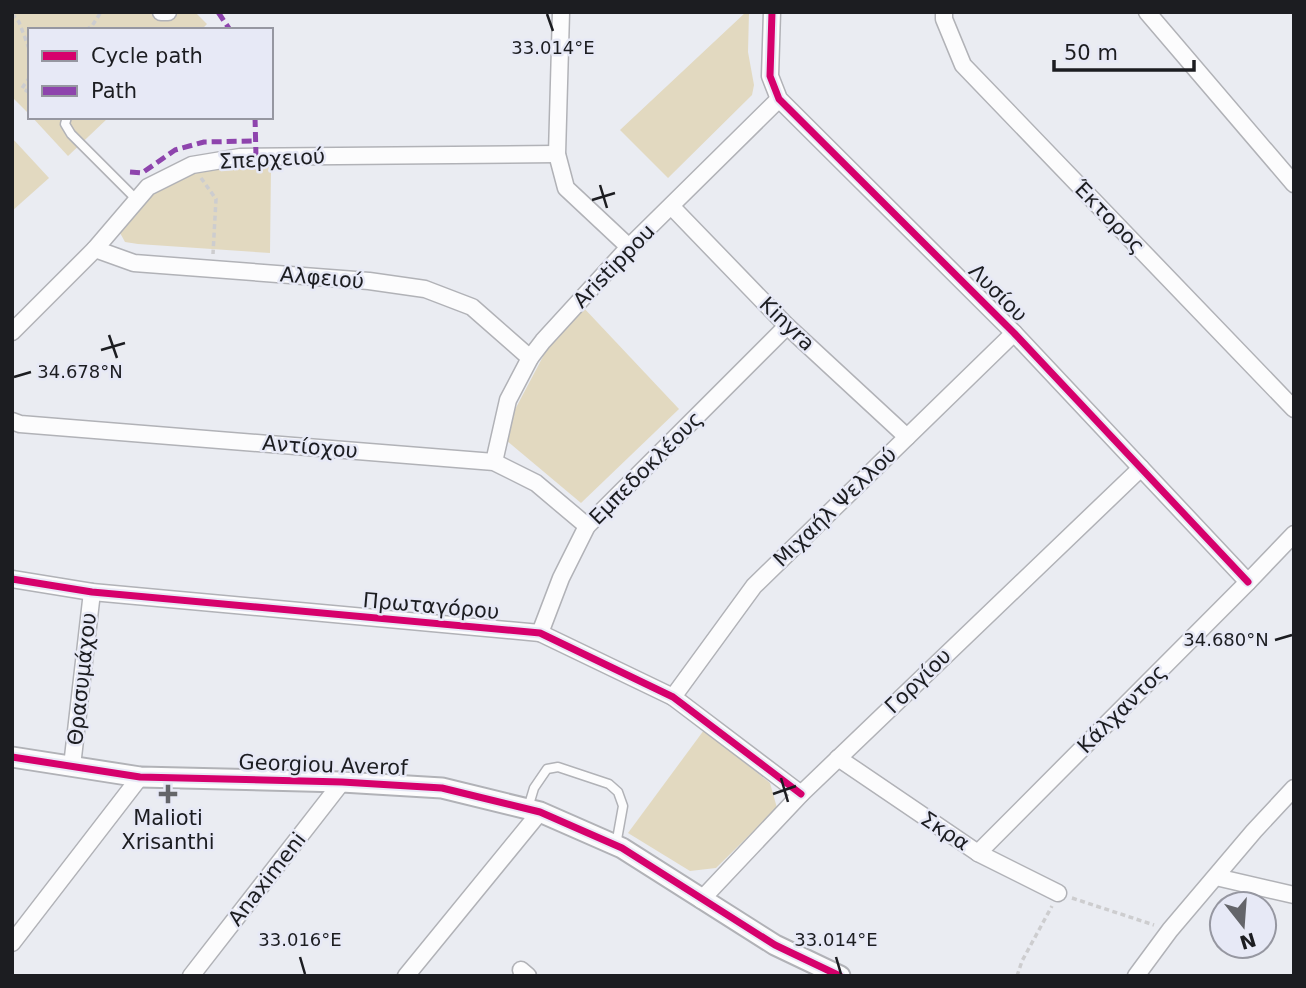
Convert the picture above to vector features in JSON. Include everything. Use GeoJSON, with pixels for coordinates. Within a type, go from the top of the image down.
{"type":"FeatureCollection","features":[{"type":"Feature","properties":{"kind":"street"},"geometry":{"type":"LineString","coordinates":[[161,12],[168,12]]}},
{"type":"Feature","properties":{"kind":"street"},"geometry":{"type":"LineString","coordinates":[[561,12],[557,154],[566,188],[629,247]]}},
{"type":"Feature","properties":{"kind":"street"},"geometry":{"type":"LineString","coordinates":[[772,12],[770,76],[779,99]]}},
{"type":"Feature","properties":{"kind":"street","name":"Έκτορος"},"geometry":{"type":"LineString","coordinates":[[944,12],[944,19],[963,65],[1294,409]]}},
{"type":"Feature","properties":{"kind":"street"},"geometry":{"type":"LineString","coordinates":[[1147,12],[1294,184]]}},
{"type":"Feature","properties":{"kind":"street","name":"Aristippou"},"geometry":{"type":"LineString","coordinates":[[494,462],[508,400],[530,358],[543,341],[629,247],[779,99]]}},
{"type":"Feature","properties":{"kind":"street","name":"Λυσίου"},"geometry":{"type":"LineString","coordinates":[[779,99],[1014,333],[1248,582]]}},
{"type":"Feature","properties":{"kind":"street","name":"Σπερχειού"},"geometry":{"type":"LineString","coordinates":[[12,332],[94,248],[148,187],[192,165],[240,156],[557,154]]}},
{"type":"Feature","properties":{"kind":"street","name":"Kinyra"},"geometry":{"type":"LineString","coordinates":[[672,207],[788,327],[907,437]]}},
{"type":"Feature","properties":{"kind":"street","name":"Αλφειού"},"geometry":{"type":"LineString","coordinates":[[94,248],[134,263],[369,281],[425,289],[472,307],[530,358]]}},
{"type":"Feature","properties":{"kind":"street","name":"Εμπεδοκλέους"},"geometry":{"type":"LineString","coordinates":[[540,633],[561,578],[587,526],[788,327]]}},
{"type":"Feature","properties":{"kind":"street","name":"Μιχαήλ Ψελλού"},"geometry":{"type":"LineString","coordinates":[[673,697],[754,586],[1014,333]]}},
{"type":"Feature","properties":{"kind":"street","name":"Αντίοχου"},"geometry":{"type":"LineString","coordinates":[[12,421],[20,424],[494,462],[536,483],[587,526]]}},
{"type":"Feature","properties":{"kind":"street","name":"Γοργίου"},"geometry":{"type":"LineString","coordinates":[[701,900],[801,794],[1141,468]]}},
{"type":"Feature","properties":{"kind":"street","name":"Κάλχαντος"},"geometry":{"type":"LineString","coordinates":[[978,853],[1294,534]]}},
{"type":"Feature","properties":{"kind":"street","name":"Πρωταγόρου"},"geometry":{"type":"LineString","coordinates":[[12,579],[92,592],[540,633],[673,697],[801,794]]}},
{"type":"Feature","properties":{"kind":"street","name":"Θρασυμάχου"},"geometry":{"type":"LineString","coordinates":[[72,766],[92,592]]}},
{"type":"Feature","properties":{"kind":"street","name":"Georgiou Averof"},"geometry":{"type":"LineString","coordinates":[[12,757],[139,777],[342,782],[442,788],[534,810],[619,847],[775,945],[839,976]]}},
{"type":"Feature","properties":{"kind":"street","name":"Σκρα"},"geometry":{"type":"LineString","coordinates":[[838,758],[978,853],[1058,893]]}},
{"type":"Feature","properties":{"kind":"street"},"geometry":{"type":"LineString","coordinates":[[12,943],[139,777]]}},
{"type":"Feature","properties":{"kind":"street","name":"Anaximeni"},"geometry":{"type":"LineString","coordinates":[[191,976],[342,782]]}},
{"type":"Feature","properties":{"kind":"street"},"geometry":{"type":"LineString","coordinates":[[1136,976],[1170,930],[1294,788]]}},
{"type":"Feature","properties":{"kind":"street"},"geometry":{"type":"LineString","coordinates":[[406,976],[534,810]]}},
{"type":"Feature","properties":{"kind":"street"},"geometry":{"type":"LineString","coordinates":[[1216,877],[1294,895]]}},
{"type":"Feature","properties":{"kind":"lane"},"geometry":{"type":"LineString","coordinates":[[66,119],[65,124],[71,134],[137,200]]}},
{"type":"Feature","properties":{"kind":"lane"},"geometry":{"type":"LineString","coordinates":[[534,810],[534,788],[547,769],[558,767],[609,784],[618,792],[623,806],[619,847]]}},
{"type":"Feature","properties":{"kind":"path"},"geometry":{"type":"LineString","coordinates":[[89,28],[102,12]]}},
{"type":"Feature","properties":{"kind":"path"},"geometry":{"type":"LineString","coordinates":[[12,14],[19,22],[28,46]]}},
{"type":"Feature","properties":{"kind":"path"},"geometry":{"type":"LineString","coordinates":[[192,165],[216,200],[212,269]]}},
{"type":"Feature","properties":{"kind":"path"},"geometry":{"type":"LineString","coordinates":[[1017,976],[1022,961],[1058,893],[1170,930]]}},
{"type":"Feature","properties":{"kind":"shaded area"},"geometry":{"type":"Polygon","coordinates":[[[12,12],[195,12],[207,24],[203,28],[28,28],[28,113],[12,97],[12,12]]]}},
{"type":"Feature","properties":{"kind":"shaded area"},"geometry":{"type":"Polygon","coordinates":[[[749,12],[748,52],[754,85],[752,95],[668,178],[620,130],[749,12]]]}},
{"type":"Feature","properties":{"kind":"shaded area"},"geometry":{"type":"Polygon","coordinates":[[[34,119],[107,119],[68,156],[34,119]]]}},
{"type":"Feature","properties":{"kind":"shaded area"},"geometry":{"type":"Polygon","coordinates":[[[12,138],[49,178],[12,211],[12,138]]]}},
{"type":"Feature","properties":{"kind":"shaded area"},"geometry":{"type":"Polygon","coordinates":[[[271,167],[270,253],[138,244],[125,242],[119,231],[136,210],[157,191],[181,177],[205,169],[271,167]]]}},
{"type":"Feature","properties":{"kind":"shaded area"},"geometry":{"type":"Polygon","coordinates":[[[582,306],[679,409],[581,503],[501,436],[547,349],[582,306]]]}},
{"type":"Feature","properties":{"kind":"shaded area"},"geometry":{"type":"Polygon","coordinates":[[[704,730],[770,783],[777,808],[716,868],[690,871],[628,833],[704,730]]]}},
{"type":"Feature","properties":{"kind":"marked path"},"geometry":{"type":"LineString","coordinates":[[218,12],[229,28]]}},
{"type":"Feature","properties":{"kind":"marked path"},"geometry":{"type":"LineString","coordinates":[[255,119],[256,156]]}},
{"type":"Feature","properties":{"kind":"marked path"},"geometry":{"type":"LineString","coordinates":[[130,172],[142,173],[175,150],[204,142],[256,141]]}},
{"type":"Feature","properties":{"kind":"cycle path"},"geometry":{"type":"LineString","coordinates":[[772,12],[770,76],[779,99],[1014,333],[1248,582]]}},
{"type":"Feature","properties":{"kind":"cycle path"},"geometry":{"type":"LineString","coordinates":[[12,579],[92,592],[540,633],[673,697],[801,794]]}},
{"type":"Feature","properties":{"kind":"cycle path"},"geometry":{"type":"LineString","coordinates":[[12,757],[140,777],[342,782],[442,788],[540,812],[622,848],[775,945],[840,976]]}},
{"type":"Feature","properties":{"kind":"place","name":"Malioti Xrisanthi"},"geometry":{"type":"Point","coordinates":[168,794]}}]}
